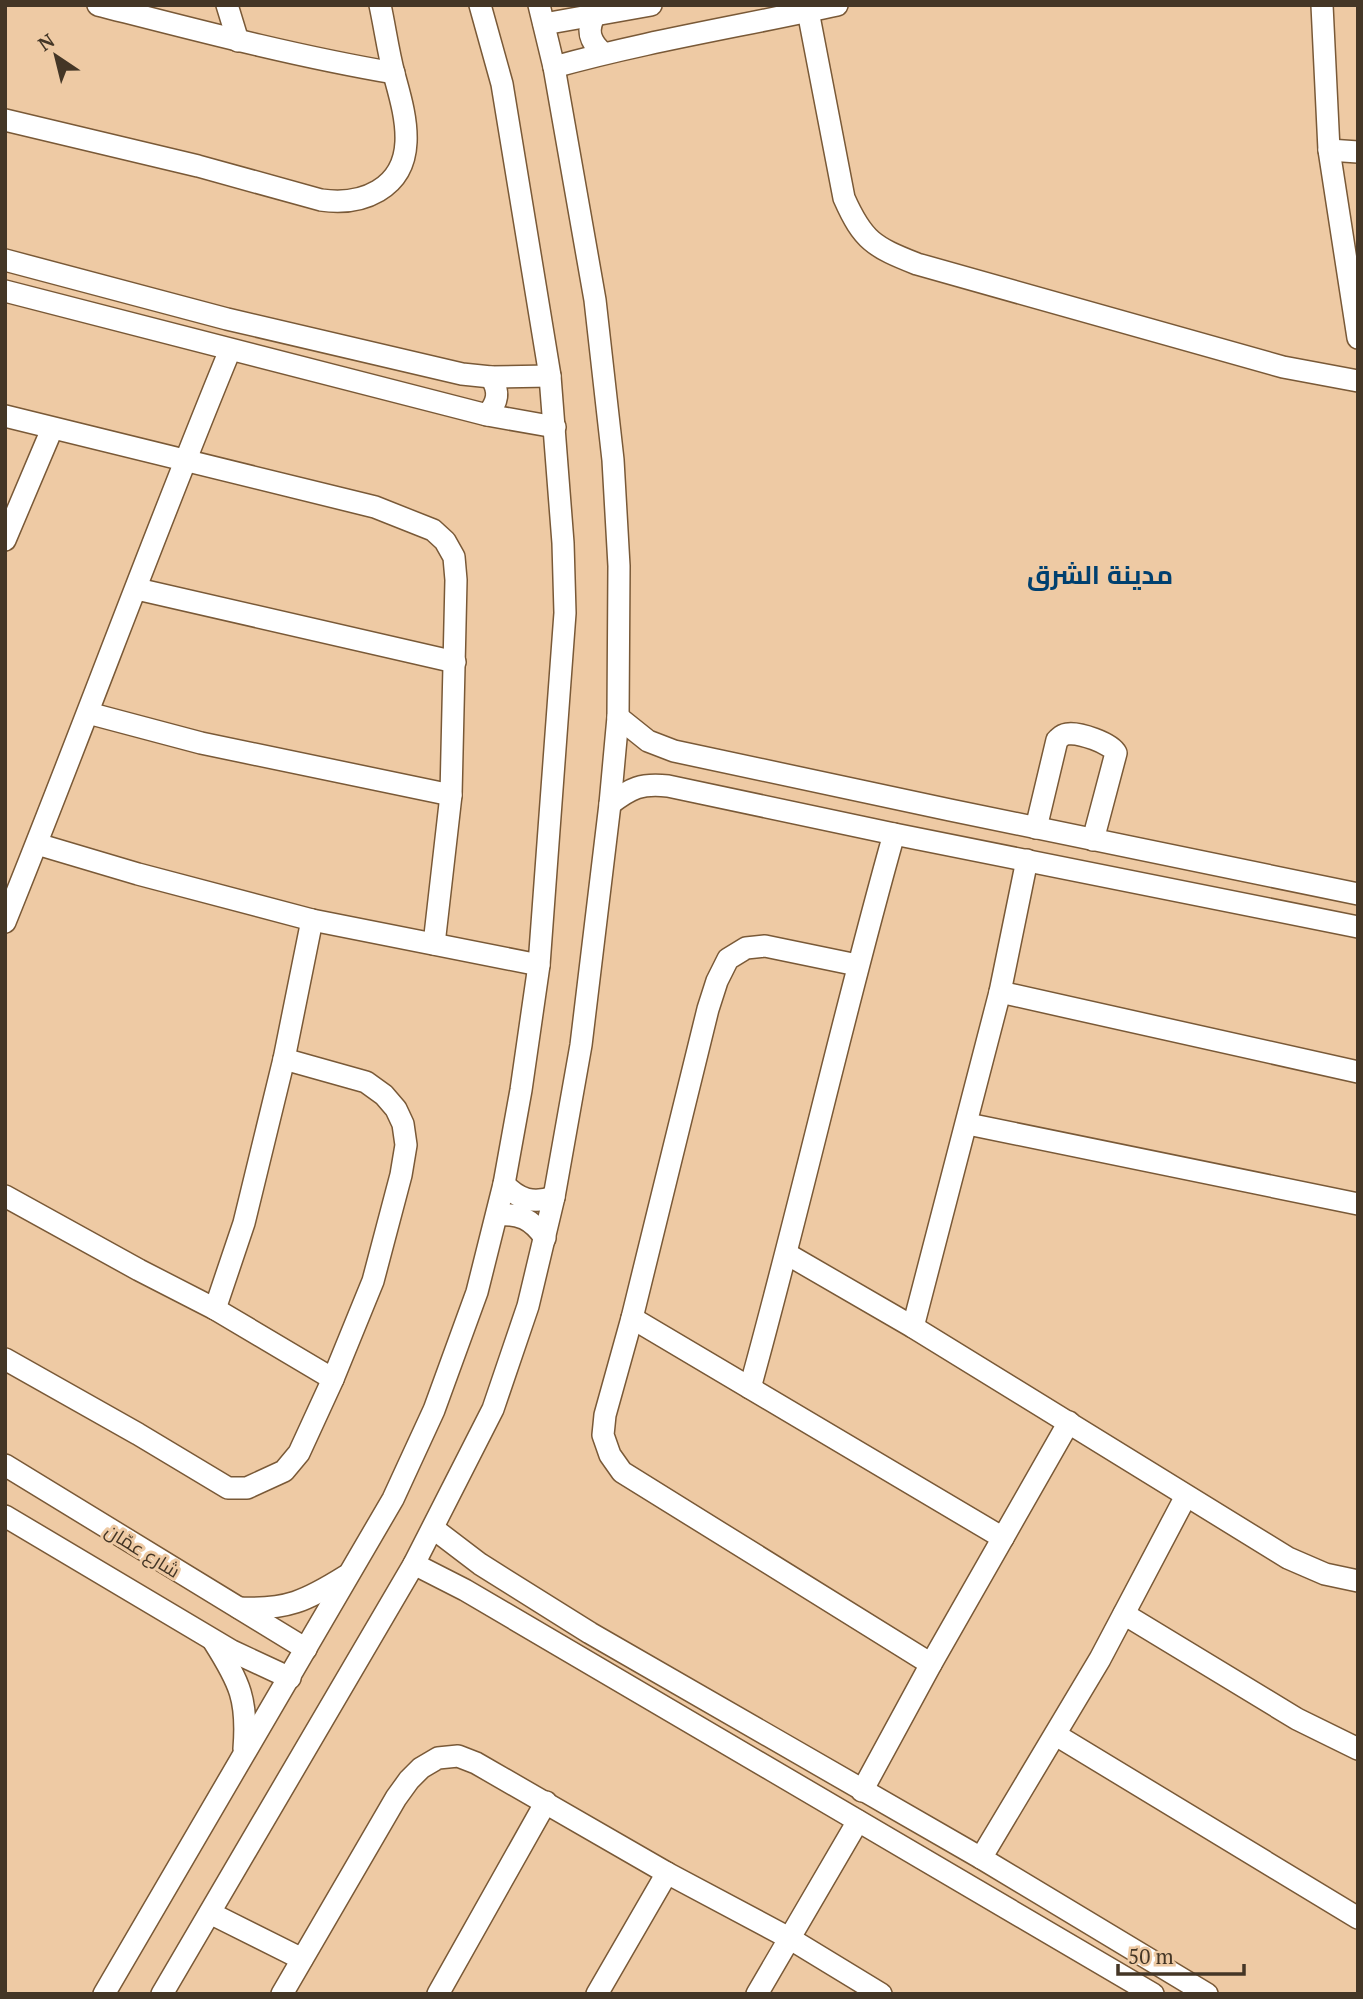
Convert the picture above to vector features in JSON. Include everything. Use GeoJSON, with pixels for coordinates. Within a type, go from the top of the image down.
{"type":"FeatureCollection","features":[{"type":"Feature","properties":{"kind":"street"},"geometry":{"type":"LineString","coordinates":[[99,5],[238,41],[394,73]]}},
{"type":"Feature","properties":{"kind":"street"},"geometry":{"type":"LineString","coordinates":[[227,5],[238,41]]}},
{"type":"Feature","properties":{"kind":"street"},"geometry":{"type":"LineString","coordinates":[[5,120],[198,166],[321,200],[341,203],[359,200],[381,190],[400,170],[406,143],[402,100],[380,5]]}},
{"type":"Feature","properties":{"kind":"street"},"geometry":{"type":"LineString","coordinates":[[104,1994],[393,1499],[434,1410],[477,1293],[504,1184],[539,965],[565,613],[550,376],[502,84],[481,5]]}},
{"type":"Feature","properties":{"kind":"street"},"geometry":{"type":"LineString","coordinates":[[162,1994],[434,1529],[493,1409],[528,1306],[545,1238],[581,1045],[610,804],[618,717],[619,566],[613,460],[596,300],[554,67],[541,15],[595,15],[651,5]]}},
{"type":"Feature","properties":{"kind":"street"},"geometry":{"type":"LineString","coordinates":[[554,67],[603,53],[837,5]]}},
{"type":"Feature","properties":{"kind":"street"},"geometry":{"type":"LineString","coordinates":[[1322,5],[1329,150],[1358,338]]}},
{"type":"Feature","properties":{"kind":"street"},"geometry":{"type":"LineString","coordinates":[[808,11],[844,198],[855,223],[868,239],[883,251],[930,268],[1283,367],[1358,381]]}},
{"type":"Feature","properties":{"kind":"street"},"geometry":{"type":"LineString","coordinates":[[595,15],[589,24],[590,32],[596,47],[603,53]]}},
{"type":"Feature","properties":{"kind":"street"},"geometry":{"type":"LineString","coordinates":[[1329,150],[1358,152]]}},
{"type":"Feature","properties":{"kind":"street"},"geometry":{"type":"LineString","coordinates":[[5,260],[227,319],[462,374],[491,377],[550,376]]}},
{"type":"Feature","properties":{"kind":"street"},"geometry":{"type":"LineString","coordinates":[[5,291],[487,415],[555,427]]}},
{"type":"Feature","properties":{"kind":"street"},"geometry":{"type":"LineString","coordinates":[[5,922],[230,350]]}},
{"type":"Feature","properties":{"kind":"street"},"geometry":{"type":"LineString","coordinates":[[487,415],[498,395],[491,377]]}},
{"type":"Feature","properties":{"kind":"street"},"geometry":{"type":"LineString","coordinates":[[5,416],[374,507],[433,530],[445,541],[454,557],[456,580],[455,662],[451,795],[434,944]]}},
{"type":"Feature","properties":{"kind":"street"},"geometry":{"type":"LineString","coordinates":[[5,540],[52,429]]}},
{"type":"Feature","properties":{"kind":"street"},"geometry":{"type":"LineString","coordinates":[[137,589],[455,662]]}},
{"type":"Feature","properties":{"kind":"street"},"geometry":{"type":"LineString","coordinates":[[88,713],[213,746],[451,795]]}},
{"type":"Feature","properties":{"kind":"street"},"geometry":{"type":"LineString","coordinates":[[618,717],[648,741],[674,751],[1358,894]]}},
{"type":"Feature","properties":{"kind":"street"},"geometry":{"type":"LineString","coordinates":[[1036,828],[1057,740],[1061,736],[1071,734],[1107,744],[1116,754],[1093,840]]}},
{"type":"Feature","properties":{"kind":"street"},"geometry":{"type":"LineString","coordinates":[[668,786],[662,782],[658,767],[667,754],[674,751]]}},
{"type":"Feature","properties":{"kind":"street"},"geometry":{"type":"LineString","coordinates":[[610,804],[636,787],[668,786],[1358,927]]}},
{"type":"Feature","properties":{"kind":"street"},"geometry":{"type":"LineString","coordinates":[[750,1388],[787,1254],[856,965],[894,834]]}},
{"type":"Feature","properties":{"kind":"street"},"geometry":{"type":"LineString","coordinates":[[37,844],[312,920],[539,965]]}},
{"type":"Feature","properties":{"kind":"street"},"geometry":{"type":"LineString","coordinates":[[913,1327],[968,1124],[1000,992],[1027,860]]}},
{"type":"Feature","properties":{"kind":"street"},"geometry":{"type":"LineString","coordinates":[[215,1309],[244,1223],[284,1059],[312,920]]}},
{"type":"Feature","properties":{"kind":"street"},"geometry":{"type":"LineString","coordinates":[[856,965],[765,946],[746,948],[728,959],[708,1009],[632,1318],[611,1390],[603,1435],[610,1455],[622,1472],[931,1664]]}},
{"type":"Feature","properties":{"kind":"street"},"geometry":{"type":"LineString","coordinates":[[1000,992],[1358,1072]]}},
{"type":"Feature","properties":{"kind":"street"},"geometry":{"type":"LineString","coordinates":[[5,1359],[228,1488],[247,1488],[284,1471],[299,1454],[334,1379],[373,1281],[401,1175],[406,1145],[403,1124],[396,1109],[384,1095],[366,1082],[284,1059]]}},
{"type":"Feature","properties":{"kind":"street"},"geometry":{"type":"LineString","coordinates":[[968,1124],[1358,1204]]}},
{"type":"Feature","properties":{"kind":"street"},"geometry":{"type":"LineString","coordinates":[[504,1184],[514,1194],[526,1200],[541,1202],[554,1197]]}},
{"type":"Feature","properties":{"kind":"street"},"geometry":{"type":"LineString","coordinates":[[5,1196],[215,1309],[334,1379]]}},
{"type":"Feature","properties":{"kind":"street"},"geometry":{"type":"LineString","coordinates":[[497,1215],[511,1214],[525,1218],[537,1226],[545,1238]]}},
{"type":"Feature","properties":{"kind":"street"},"geometry":{"type":"LineString","coordinates":[[787,1254],[913,1327],[1289,1558],[1325,1574],[1358,1581]]}},
{"type":"Feature","properties":{"kind":"street"},"geometry":{"type":"LineString","coordinates":[[632,1318],[1003,1538]]}},
{"type":"Feature","properties":{"kind":"street"},"geometry":{"type":"LineString","coordinates":[[862,1791],[1069,1422]]}},
{"type":"Feature","properties":{"kind":"street","name":"شارع عمّان"},"geometry":{"type":"LineString","coordinates":[[5,1465],[306,1649]]}},
{"type":"Feature","properties":{"kind":"street"},"geometry":{"type":"LineString","coordinates":[[981,1858],[1056,1735],[1186,1496]]}},
{"type":"Feature","properties":{"kind":"street","name":"شارع عمّان"},"geometry":{"type":"LineString","coordinates":[[5,1517],[211,1638],[290,1678]]}},
{"type":"Feature","properties":{"kind":"street"},"geometry":{"type":"LineString","coordinates":[[434,1529],[480,1563],[590,1633],[981,1858],[1207,1994]]}},
{"type":"Feature","properties":{"kind":"street"},"geometry":{"type":"LineString","coordinates":[[465,1590],[470,1574],[480,1563]]}},
{"type":"Feature","properties":{"kind":"street"},"geometry":{"type":"LineString","coordinates":[[414,1564],[465,1590],[1153,1994]]}},
{"type":"Feature","properties":{"kind":"street"},"geometry":{"type":"LineString","coordinates":[[236,1608],[282,1607],[297,1603],[350,1573]]}},
{"type":"Feature","properties":{"kind":"street"},"geometry":{"type":"LineString","coordinates":[[1124,1614],[1297,1719],[1358,1749]]}},
{"type":"Feature","properties":{"kind":"street"},"geometry":{"type":"LineString","coordinates":[[263,1666],[280,1654],[281,1635]]}},
{"type":"Feature","properties":{"kind":"street"},"geometry":{"type":"LineString","coordinates":[[211,1638],[227,1664],[244,1705],[244,1755]]}},
{"type":"Feature","properties":{"kind":"street"},"geometry":{"type":"LineString","coordinates":[[1056,1735],[1358,1918]]}},
{"type":"Feature","properties":{"kind":"street"},"geometry":{"type":"LineString","coordinates":[[282,1994],[396,1798],[421,1768],[438,1758],[458,1756],[476,1763],[546,1802],[667,1874],[789,1938],[881,1994]]}},
{"type":"Feature","properties":{"kind":"street"},"geometry":{"type":"LineString","coordinates":[[438,1994],[546,1802]]}},
{"type":"Feature","properties":{"kind":"street"},"geometry":{"type":"LineString","coordinates":[[757,1994],[858,1821]]}},
{"type":"Feature","properties":{"kind":"street"},"geometry":{"type":"LineString","coordinates":[[597,1994],[667,1874]]}},
{"type":"Feature","properties":{"kind":"street"},"geometry":{"type":"LineString","coordinates":[[210,1913],[302,1959]]}},
{"type":"Feature","properties":{"kind":"district","name":"مدينة الشرق"},"geometry":{"type":"Point","coordinates":[1100,574]}}]}
